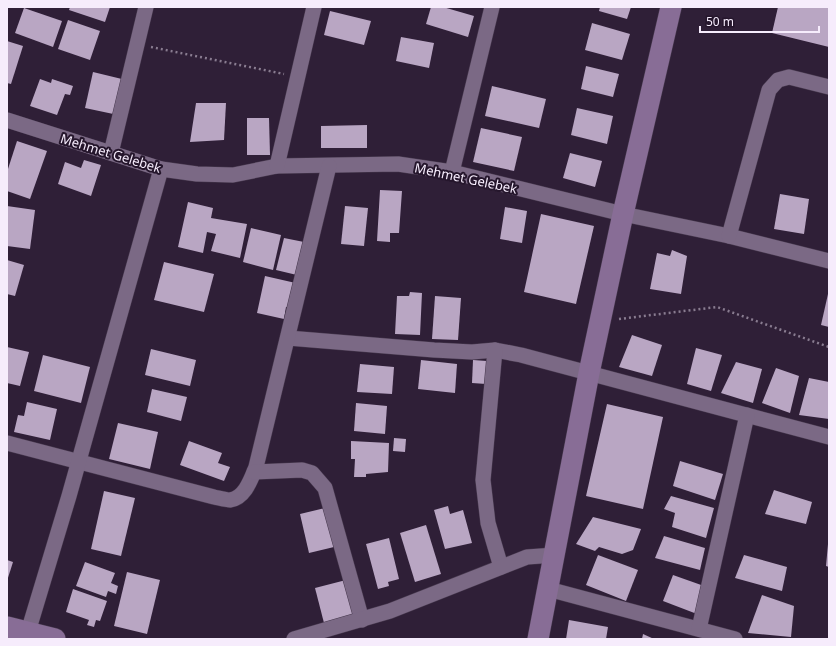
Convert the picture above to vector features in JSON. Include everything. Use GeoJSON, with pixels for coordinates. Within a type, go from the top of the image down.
{"type":"FeatureCollection","features":[{"type":"Feature","properties":{"kind":"street"},"geometry":{"type":"LineString","coordinates":[[111,153],[146,7]]}},
{"type":"Feature","properties":{"kind":"street"},"geometry":{"type":"LineString","coordinates":[[277,166],[314,7]]}},
{"type":"Feature","properties":{"kind":"street"},"geometry":{"type":"LineString","coordinates":[[452,172],[492,7]]}},
{"type":"Feature","properties":{"kind":"street"},"geometry":{"type":"LineString","coordinates":[[538,639],[589,373],[623,214],[671,7]]}},
{"type":"Feature","properties":{"kind":"street"},"geometry":{"type":"LineString","coordinates":[[729,236],[769,90],[778,80],[789,77],[829,87]]}},
{"type":"Feature","properties":{"kind":"street","name":"Mehmet Gelebek"},"geometry":{"type":"LineString","coordinates":[[7,120],[161,169],[197,174],[233,175],[277,166],[398,164],[452,172],[623,214],[729,236],[829,260]]}},
{"type":"Feature","properties":{"kind":"street"},"geometry":{"type":"LineString","coordinates":[[7,443],[214,497],[231,500],[241,494],[248,487],[254,472],[329,166]]}},
{"type":"Feature","properties":{"kind":"street"},"geometry":{"type":"LineString","coordinates":[[28,632],[79,461],[161,169]]}},
{"type":"Feature","properties":{"kind":"street"},"geometry":{"type":"LineString","coordinates":[[288,338],[472,352],[494,350],[589,373],[829,437]]}},
{"type":"Feature","properties":{"kind":"street"},"geometry":{"type":"LineString","coordinates":[[494,350],[483,480],[488,523],[501,567]]}},
{"type":"Feature","properties":{"kind":"street"},"geometry":{"type":"LineString","coordinates":[[699,629],[747,415]]}},
{"type":"Feature","properties":{"kind":"street"},"geometry":{"type":"LineString","coordinates":[[254,472],[302,470],[312,473],[325,488],[362,620]]}},
{"type":"Feature","properties":{"kind":"street"},"geometry":{"type":"LineString","coordinates":[[294,639],[390,611],[527,557],[555,555]]}},
{"type":"Feature","properties":{"kind":"street"},"geometry":{"type":"LineString","coordinates":[[548,590],[735,639]]}},
{"type":"Feature","properties":{"kind":"street"},"geometry":{"type":"LineString","coordinates":[[7,627],[55,639]]}},
{"type":"Feature","properties":{"kind":"path"},"geometry":{"type":"LineString","coordinates":[[137,44],[298,77]]}},
{"type":"Feature","properties":{"kind":"path"},"geometry":{"type":"LineString","coordinates":[[600,321],[717,307],[829,347]]}},
{"type":"Feature","properties":{"kind":"building"},"geometry":{"type":"Polygon","coordinates":[[[70,7],[110,7],[105,22],[69,10],[70,7]]]}},
{"type":"Feature","properties":{"kind":"building"},"geometry":{"type":"Polygon","coordinates":[[[431,7],[443,7],[474,16],[468,37],[426,24],[431,7]]]}},
{"type":"Feature","properties":{"kind":"building"},"geometry":{"type":"Polygon","coordinates":[[[600,7],[631,7],[627,19],[599,11],[600,7]]]}},
{"type":"Feature","properties":{"kind":"building"},"geometry":{"type":"Polygon","coordinates":[[[778,7],[829,7],[829,47],[772,33],[778,7]]]}},
{"type":"Feature","properties":{"kind":"building"},"geometry":{"type":"Polygon","coordinates":[[[24,8],[62,21],[53,47],[15,33],[24,8]]]}},
{"type":"Feature","properties":{"kind":"building"},"geometry":{"type":"Polygon","coordinates":[[[330,11],[371,21],[364,45],[324,35],[330,11]]]}},
{"type":"Feature","properties":{"kind":"building"},"geometry":{"type":"Polygon","coordinates":[[[68,20],[100,31],[90,60],[58,49],[68,20]]]}},
{"type":"Feature","properties":{"kind":"building"},"geometry":{"type":"Polygon","coordinates":[[[592,23],[630,34],[622,60],[585,50],[592,23]]]}},
{"type":"Feature","properties":{"kind":"building"},"geometry":{"type":"Polygon","coordinates":[[[401,37],[434,43],[429,68],[396,61],[401,37]]]}},
{"type":"Feature","properties":{"kind":"building"},"geometry":{"type":"Polygon","coordinates":[[[7,41],[23,46],[11,84],[7,83],[7,41]]]}},
{"type":"Feature","properties":{"kind":"building"},"geometry":{"type":"Polygon","coordinates":[[[586,66],[619,74],[613,97],[581,89],[586,66]]]}},
{"type":"Feature","properties":{"kind":"building"},"geometry":{"type":"Polygon","coordinates":[[[93,72],[126,80],[118,115],[85,108],[93,72]]]}},
{"type":"Feature","properties":{"kind":"building"},"geometry":{"type":"Polygon","coordinates":[[[40,79],[51,83],[52,79],[73,86],[70,95],[65,94],[57,115],[30,106],[40,79]]]}},
{"type":"Feature","properties":{"kind":"building"},"geometry":{"type":"Polygon","coordinates":[[[492,86],[546,99],[539,128],[485,116],[492,86]]]}},
{"type":"Feature","properties":{"kind":"building"},"geometry":{"type":"Polygon","coordinates":[[[196,103],[226,103],[224,140],[190,142],[196,103]]]}},
{"type":"Feature","properties":{"kind":"building"},"geometry":{"type":"Polygon","coordinates":[[[577,108],[613,116],[607,144],[571,135],[577,108]]]}},
{"type":"Feature","properties":{"kind":"building"},"geometry":{"type":"Polygon","coordinates":[[[247,118],[269,118],[270,155],[247,155],[247,118]]]}},
{"type":"Feature","properties":{"kind":"building"},"geometry":{"type":"Polygon","coordinates":[[[367,125],[367,148],[321,148],[321,126],[367,125]]]}},
{"type":"Feature","properties":{"kind":"building"},"geometry":{"type":"Polygon","coordinates":[[[481,128],[522,137],[514,171],[473,162],[481,128]]]}},
{"type":"Feature","properties":{"kind":"building"},"geometry":{"type":"Polygon","coordinates":[[[17,141],[47,151],[30,199],[7,191],[7,172],[17,141]]]}},
{"type":"Feature","properties":{"kind":"building"},"geometry":{"type":"Polygon","coordinates":[[[570,153],[602,161],[595,187],[563,178],[570,153]]]}},
{"type":"Feature","properties":{"kind":"building"},"geometry":{"type":"Polygon","coordinates":[[[84,160],[101,165],[91,196],[58,184],[65,162],[81,168],[84,160]]]}},
{"type":"Feature","properties":{"kind":"building"},"geometry":{"type":"Polygon","coordinates":[[[380,190],[402,191],[399,233],[390,233],[390,242],[377,241],[380,190]]]}},
{"type":"Feature","properties":{"kind":"building"},"geometry":{"type":"Polygon","coordinates":[[[780,194],[809,199],[804,234],[774,229],[780,194]]]}},
{"type":"Feature","properties":{"kind":"building"},"geometry":{"type":"Polygon","coordinates":[[[188,202],[213,208],[211,218],[247,224],[240,258],[211,251],[216,234],[207,232],[203,253],[178,247],[188,202]]]}},
{"type":"Feature","properties":{"kind":"building"},"geometry":{"type":"Polygon","coordinates":[[[7,206],[35,210],[30,249],[7,246],[7,206]]]}},
{"type":"Feature","properties":{"kind":"building"},"geometry":{"type":"Polygon","coordinates":[[[345,206],[368,208],[364,246],[341,244],[345,206]]]}},
{"type":"Feature","properties":{"kind":"building"},"geometry":{"type":"Polygon","coordinates":[[[505,207],[527,211],[522,243],[500,239],[505,207]]]}},
{"type":"Feature","properties":{"kind":"building"},"geometry":{"type":"Polygon","coordinates":[[[541,214],[594,226],[576,304],[524,292],[541,214]]]}},
{"type":"Feature","properties":{"kind":"building"},"geometry":{"type":"Polygon","coordinates":[[[251,228],[281,235],[273,270],[243,262],[251,228]]]}},
{"type":"Feature","properties":{"kind":"building"},"geometry":{"type":"Polygon","coordinates":[[[284,238],[309,243],[301,276],[276,270],[284,238]]]}},
{"type":"Feature","properties":{"kind":"building"},"geometry":{"type":"Polygon","coordinates":[[[672,250],[687,256],[681,294],[650,289],[657,253],[670,256],[672,250]]]}},
{"type":"Feature","properties":{"kind":"building"},"geometry":{"type":"Polygon","coordinates":[[[7,260],[24,265],[15,296],[7,294],[7,260]]]}},
{"type":"Feature","properties":{"kind":"building"},"geometry":{"type":"Polygon","coordinates":[[[164,262],[214,274],[204,312],[154,300],[164,262]]]}},
{"type":"Feature","properties":{"kind":"building"},"geometry":{"type":"Polygon","coordinates":[[[265,276],[300,284],[294,309],[286,307],[284,319],[257,313],[265,276]]]}},
{"type":"Feature","properties":{"kind":"building"},"geometry":{"type":"Polygon","coordinates":[[[410,292],[422,293],[420,335],[395,334],[397,296],[409,296],[410,292]]]}},
{"type":"Feature","properties":{"kind":"building"},"geometry":{"type":"Polygon","coordinates":[[[828,294],[829,295],[829,327],[821,325],[828,294]]]}},
{"type":"Feature","properties":{"kind":"building"},"geometry":{"type":"Polygon","coordinates":[[[435,296],[461,298],[458,340],[432,339],[435,296]]]}},
{"type":"Feature","properties":{"kind":"building"},"geometry":{"type":"Polygon","coordinates":[[[632,335],[662,345],[652,376],[619,367],[632,335]]]}},
{"type":"Feature","properties":{"kind":"building"},"geometry":{"type":"Polygon","coordinates":[[[7,347],[29,352],[20,386],[7,383],[7,347]]]}},
{"type":"Feature","properties":{"kind":"building"},"geometry":{"type":"Polygon","coordinates":[[[696,348],[722,355],[711,391],[687,384],[696,348]]]}},
{"type":"Feature","properties":{"kind":"building"},"geometry":{"type":"Polygon","coordinates":[[[151,349],[196,360],[190,386],[145,375],[151,349]]]}},
{"type":"Feature","properties":{"kind":"building"},"geometry":{"type":"Polygon","coordinates":[[[43,355],[90,367],[81,403],[34,391],[43,355]]]}},
{"type":"Feature","properties":{"kind":"building"},"geometry":{"type":"Polygon","coordinates":[[[421,360],[457,364],[455,393],[418,389],[421,360]]]}},
{"type":"Feature","properties":{"kind":"building"},"geometry":{"type":"Polygon","coordinates":[[[473,360],[487,361],[486,384],[472,383],[473,360]]]}},
{"type":"Feature","properties":{"kind":"building"},"geometry":{"type":"Polygon","coordinates":[[[736,362],[762,369],[753,403],[721,393],[736,362]]]}},
{"type":"Feature","properties":{"kind":"building"},"geometry":{"type":"Polygon","coordinates":[[[360,364],[394,367],[392,394],[357,392],[360,364]]]}},
{"type":"Feature","properties":{"kind":"building"},"geometry":{"type":"Polygon","coordinates":[[[776,368],[799,376],[790,413],[762,403],[776,368]]]}},
{"type":"Feature","properties":{"kind":"building"},"geometry":{"type":"Polygon","coordinates":[[[809,378],[829,382],[829,419],[799,415],[809,378]]]}},
{"type":"Feature","properties":{"kind":"building"},"geometry":{"type":"Polygon","coordinates":[[[152,389],[187,397],[181,421],[147,412],[152,389]]]}},
{"type":"Feature","properties":{"kind":"building"},"geometry":{"type":"Polygon","coordinates":[[[27,402],[57,409],[50,440],[14,432],[18,415],[24,416],[27,402]]]}},
{"type":"Feature","properties":{"kind":"building"},"geometry":{"type":"Polygon","coordinates":[[[356,403],[387,406],[385,434],[354,431],[356,403]]]}},
{"type":"Feature","properties":{"kind":"building"},"geometry":{"type":"Polygon","coordinates":[[[607,404],[663,417],[643,509],[586,496],[607,404]]]}},
{"type":"Feature","properties":{"kind":"building"},"geometry":{"type":"Polygon","coordinates":[[[118,423],[158,432],[150,469],[109,459],[118,423]]]}},
{"type":"Feature","properties":{"kind":"building"},"geometry":{"type":"Polygon","coordinates":[[[394,438],[406,439],[405,452],[393,451],[394,438]]]}},
{"type":"Feature","properties":{"kind":"building"},"geometry":{"type":"Polygon","coordinates":[[[189,441],[222,453],[218,463],[230,467],[224,481],[180,465],[189,441]]]}},
{"type":"Feature","properties":{"kind":"building"},"geometry":{"type":"Polygon","coordinates":[[[351,441],[389,443],[388,472],[366,474],[366,477],[354,477],[355,459],[351,459],[351,441]]]}},
{"type":"Feature","properties":{"kind":"building"},"geometry":{"type":"Polygon","coordinates":[[[680,461],[723,474],[715,500],[673,486],[680,461]]]}},
{"type":"Feature","properties":{"kind":"building"},"geometry":{"type":"Polygon","coordinates":[[[774,490],[812,502],[806,524],[765,514],[774,490]]]}},
{"type":"Feature","properties":{"kind":"building"},"geometry":{"type":"Polygon","coordinates":[[[104,491],[135,498],[121,556],[91,549],[104,491]]]}},
{"type":"Feature","properties":{"kind":"building"},"geometry":{"type":"Polygon","coordinates":[[[671,496],[714,508],[706,538],[672,527],[675,513],[664,509],[671,496]]]}},
{"type":"Feature","properties":{"kind":"building"},"geometry":{"type":"Polygon","coordinates":[[[448,506],[450,514],[463,510],[472,543],[445,549],[434,510],[448,506]]]}},
{"type":"Feature","properties":{"kind":"building"},"geometry":{"type":"Polygon","coordinates":[[[325,508],[334,547],[309,553],[300,514],[325,508]]]}},
{"type":"Feature","properties":{"kind":"building"},"geometry":{"type":"Polygon","coordinates":[[[593,517],[641,529],[633,550],[622,554],[599,547],[595,551],[576,544],[593,517]]]}},
{"type":"Feature","properties":{"kind":"building"},"geometry":{"type":"Polygon","coordinates":[[[426,525],[441,574],[415,582],[400,533],[426,525]]]}},
{"type":"Feature","properties":{"kind":"building"},"geometry":{"type":"Polygon","coordinates":[[[664,536],[705,548],[700,570],[655,558],[664,536]]]}},
{"type":"Feature","properties":{"kind":"building"},"geometry":{"type":"Polygon","coordinates":[[[389,538],[399,579],[388,582],[389,586],[378,589],[366,544],[389,538]]]}},
{"type":"Feature","properties":{"kind":"building"},"geometry":{"type":"Polygon","coordinates":[[[829,544],[829,567],[826,566],[829,544]]]}},
{"type":"Feature","properties":{"kind":"building"},"geometry":{"type":"Polygon","coordinates":[[[598,555],[638,570],[626,601],[586,585],[598,555]]]}},
{"type":"Feature","properties":{"kind":"building"},"geometry":{"type":"Polygon","coordinates":[[[744,555],[787,567],[782,591],[735,578],[744,555]]]}},
{"type":"Feature","properties":{"kind":"building"},"geometry":{"type":"Polygon","coordinates":[[[7,560],[13,562],[7,581],[7,560]]]}},
{"type":"Feature","properties":{"kind":"building"},"geometry":{"type":"Polygon","coordinates":[[[85,562],[115,573],[111,583],[118,586],[116,594],[108,591],[106,597],[76,586],[85,562]]]}},
{"type":"Feature","properties":{"kind":"building"},"geometry":{"type":"Polygon","coordinates":[[[127,572],[160,580],[147,634],[114,626],[127,572]]]}},
{"type":"Feature","properties":{"kind":"building"},"geometry":{"type":"Polygon","coordinates":[[[673,575],[704,586],[697,614],[663,601],[673,575]]]}},
{"type":"Feature","properties":{"kind":"building"},"geometry":{"type":"Polygon","coordinates":[[[346,580],[355,615],[324,623],[315,588],[346,580]]]}},
{"type":"Feature","properties":{"kind":"building"},"geometry":{"type":"Polygon","coordinates":[[[73,589],[107,601],[100,621],[96,620],[94,627],[87,625],[89,620],[66,612],[73,589]]]}},
{"type":"Feature","properties":{"kind":"building"},"geometry":{"type":"Polygon","coordinates":[[[762,595],[794,606],[791,637],[748,633],[762,595]]]}},
{"type":"Feature","properties":{"kind":"building"},"geometry":{"type":"Polygon","coordinates":[[[569,620],[608,627],[606,639],[566,639],[569,620]]]}},
{"type":"Feature","properties":{"kind":"building"},"geometry":{"type":"Polygon","coordinates":[[[643,634],[654,639],[642,639],[643,634]]]}}]}
